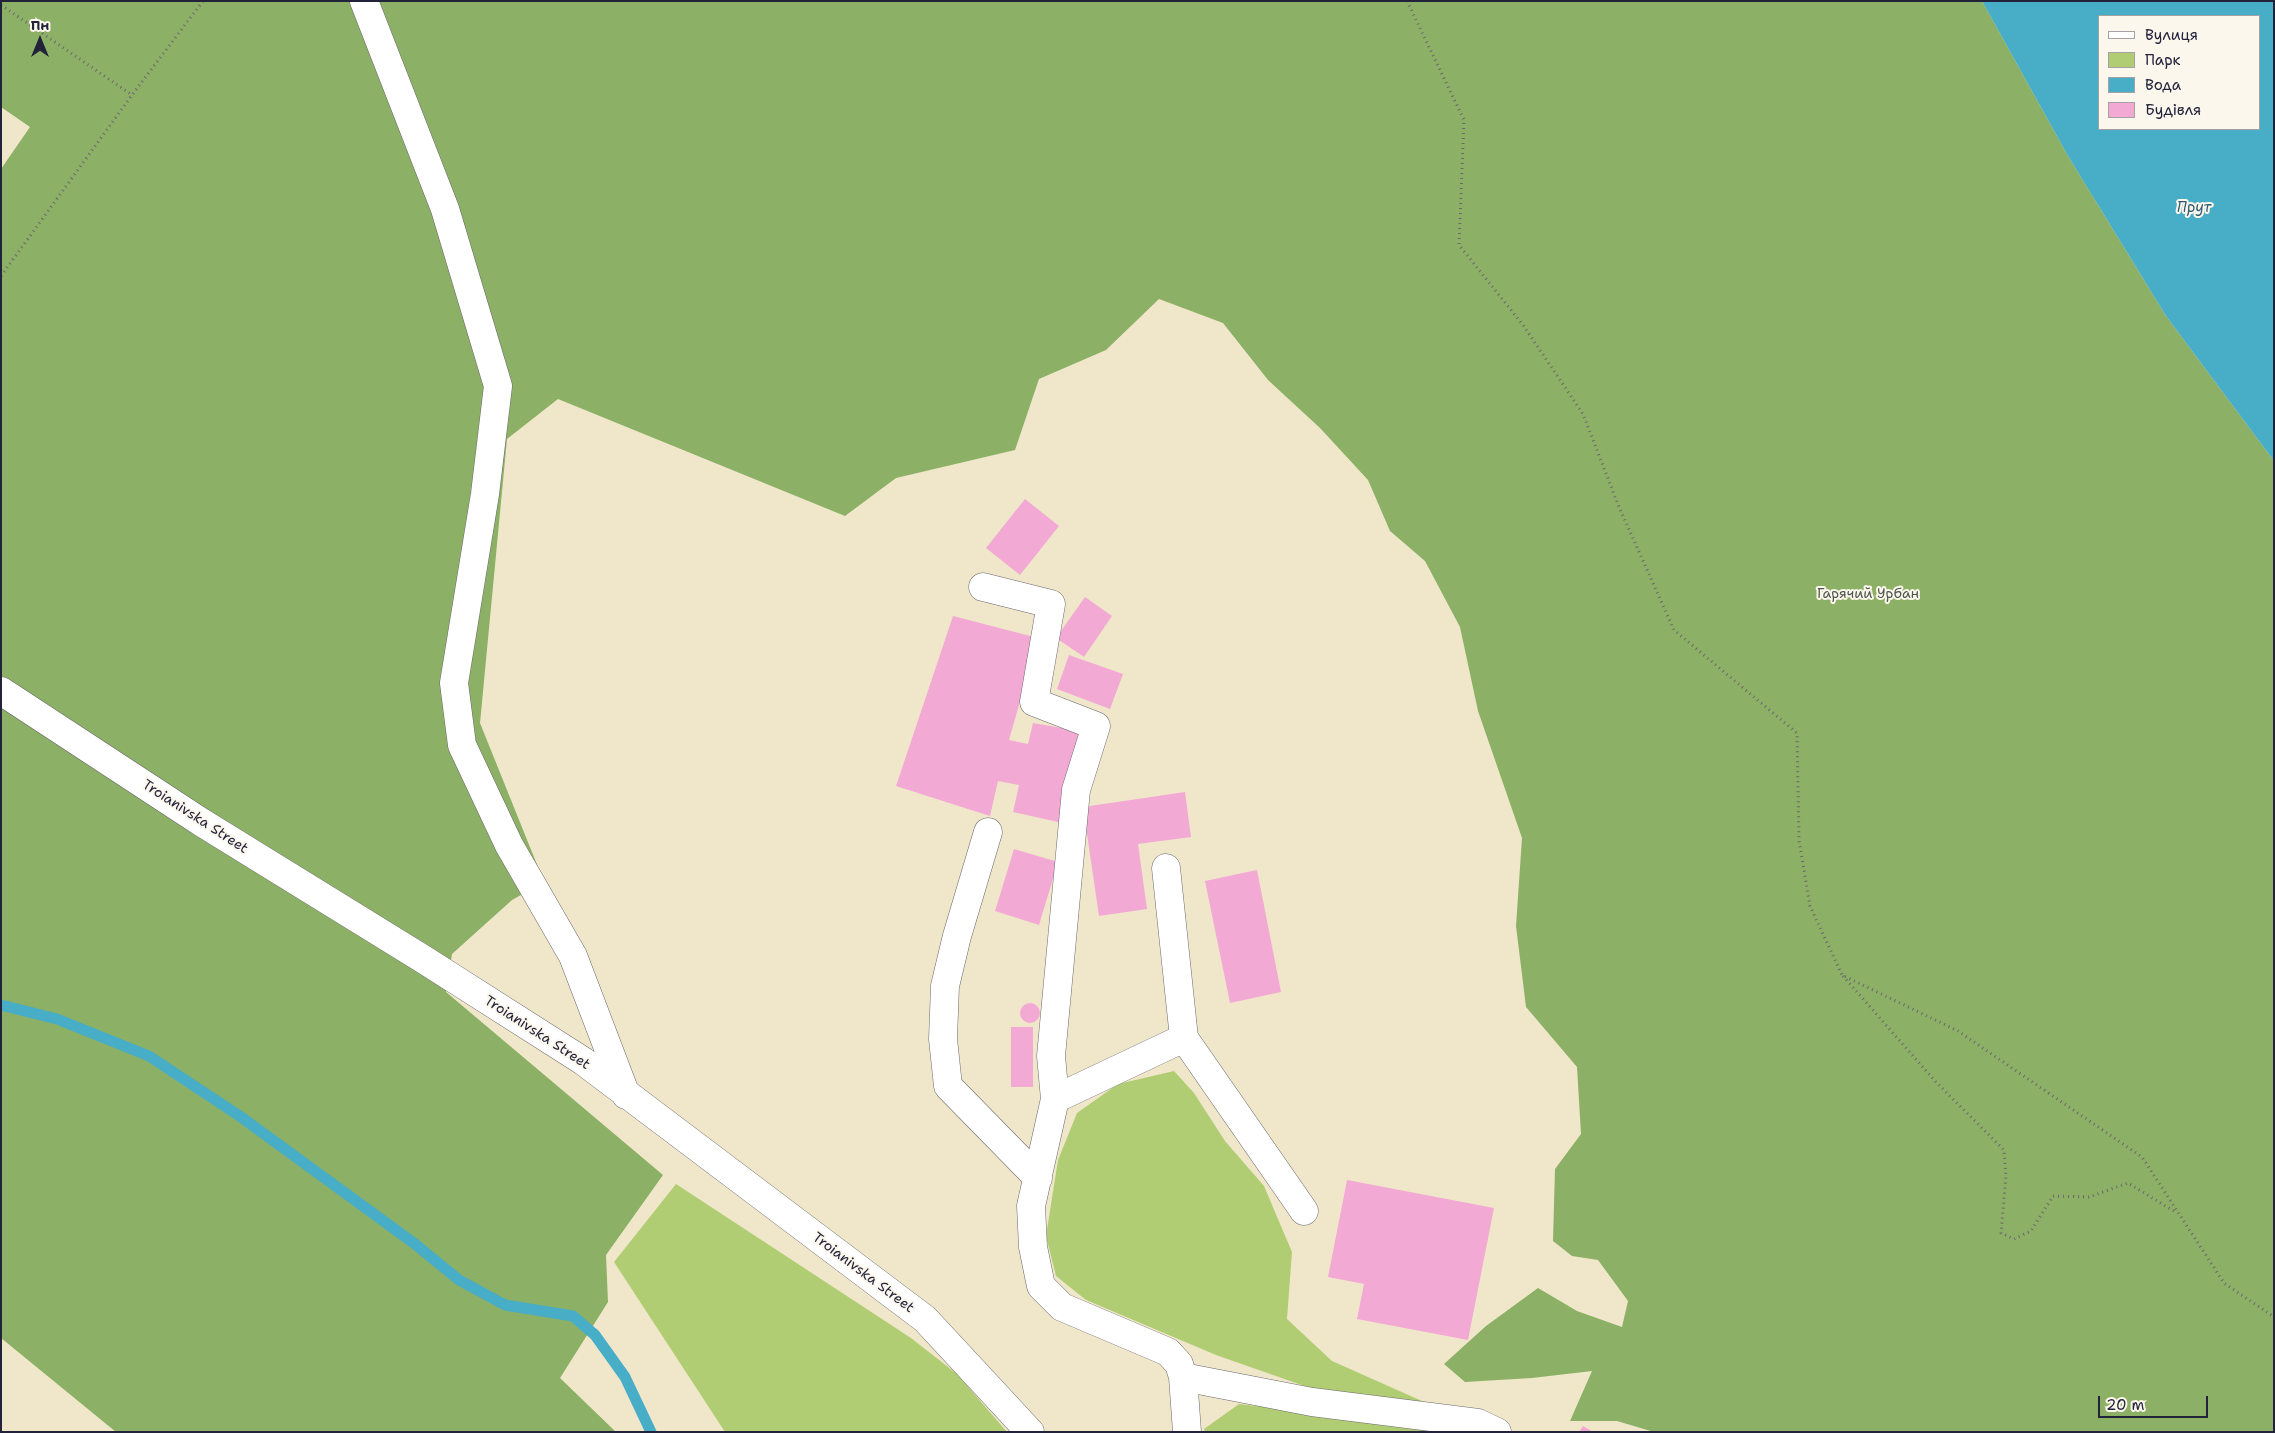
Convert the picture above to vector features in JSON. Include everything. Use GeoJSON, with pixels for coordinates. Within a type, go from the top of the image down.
{"type":"FeatureCollection","features":[{"type":"Feature","properties":{"kind":"street"},"geometry":{"type":"LineString","coordinates":[[364,1],[445,209],[498,386],[485,494],[454,683],[462,744],[509,845],[572,956],[627,1096]]}},
{"type":"Feature","properties":{"kind":"street"},"geometry":{"type":"LineString","coordinates":[[983,586],[1051,604],[1034,702],[1096,726],[1075,799],[1051,1056],[1056,1099],[1031,1206],[1033,1247],[1041,1286],[1062,1306],[1168,1352],[1179,1364],[1183,1377],[1187,1432]]}},
{"type":"Feature","properties":{"kind":"street","name":"Troianivska Street"},"geometry":{"type":"LineString","coordinates":[[1,691],[201,822],[423,959],[583,1061],[925,1319],[1030,1432]]}},
{"type":"Feature","properties":{"kind":"street"},"geometry":{"type":"LineString","coordinates":[[988,832],[956,936],[945,986],[943,1039],[948,1086],[1038,1178]]}},
{"type":"Feature","properties":{"kind":"street"},"geometry":{"type":"LineString","coordinates":[[1166,868],[1184,1038],[1304,1211]]}},
{"type":"Feature","properties":{"kind":"street"},"geometry":{"type":"LineString","coordinates":[[1056,1099],[1184,1038]]}},
{"type":"Feature","properties":{"kind":"street"},"geometry":{"type":"LineString","coordinates":[[1183,1377],[1312,1402],[1478,1423],[1497,1432]]}},
{"type":"Feature","properties":{"kind":"path"},"geometry":{"type":"LineString","coordinates":[[1,276],[132,95],[203,1]]}},
{"type":"Feature","properties":{"kind":"path"},"geometry":{"type":"LineString","coordinates":[[1407,1],[1464,120],[1458,245],[1523,325],[1583,414],[1619,507],[1674,630],[1796,733],[1798,840],[1810,906],[1842,975],[1935,1081],[2004,1150],[2006,1176],[2001,1233],[2014,1239],[2031,1232],[2053,1196],[2089,1197],[2128,1183],[2180,1215]]}},
{"type":"Feature","properties":{"kind":"path"},"geometry":{"type":"LineString","coordinates":[[1,5],[132,95]]}},
{"type":"Feature","properties":{"kind":"path"},"geometry":{"type":"LineString","coordinates":[[1842,975],[1958,1031],[2142,1157],[2224,1283],[2274,1317]]}},
{"type":"Feature","properties":{"kind":"green space","name":"Гарячий Урбан"},"geometry":{"type":"Polygon","coordinates":[[[1,1],[1982,1],[2068,156],[2166,316],[2274,461],[2274,1432],[1654,1432],[1617,1421],[1570,1421],[1592,1371],[1532,1378],[1465,1382],[1444,1364],[1486,1326],[1538,1288],[1577,1311],[1622,1327],[1628,1301],[1598,1260],[1572,1256],[1553,1241],[1555,1169],[1581,1134],[1577,1067],[1526,1007],[1516,926],[1522,838],[1478,711],[1460,627],[1425,561],[1390,531],[1368,480],[1320,428],[1268,380],[1223,323],[1159,299],[1106,350],[1039,379],[1015,450],[896,478],[845,516],[558,399],[507,439],[480,723],[544,882],[512,900],[452,954],[446,992],[663,1175],[606,1255],[608,1302],[560,1378],[616,1432],[116,1432],[1,1338],[1,169],[30,127],[1,107],[1,1]]]}},
{"type":"Feature","properties":{"kind":"green space"},"geometry":{"type":"Polygon","coordinates":[[[1174,1071],[1194,1093],[1225,1141],[1264,1186],[1292,1252],[1287,1319],[1332,1361],[1431,1405],[1313,1389],[1216,1355],[1086,1300],[1056,1276],[1046,1236],[1058,1160],[1077,1113],[1118,1084],[1174,1071]]]}},
{"type":"Feature","properties":{"kind":"green space"},"geometry":{"type":"Polygon","coordinates":[[[676,1184],[911,1338],[957,1374],[1007,1432],[725,1432],[614,1262],[676,1184]]]}},
{"type":"Feature","properties":{"kind":"green space"},"geometry":{"type":"Polygon","coordinates":[[[1239,1404],[1468,1432],[1205,1432],[1204,1429],[1239,1404]]]}},
{"type":"Feature","properties":{"kind":"water","name":"Прут"},"geometry":{"type":"Polygon","coordinates":[[[1982,1],[2274,1],[2274,461],[2166,316],[2068,156],[1982,1]]]}},
{"type":"Feature","properties":{"kind":"building"},"geometry":{"type":"Polygon","coordinates":[[[1025,499],[1059,526],[1020,575],[986,548],[1025,499]]]}},
{"type":"Feature","properties":{"kind":"building"},"geometry":{"type":"Polygon","coordinates":[[[1085,597],[1112,616],[1084,657],[1056,638],[1085,597]]]}},
{"type":"Feature","properties":{"kind":"building"},"geometry":{"type":"Polygon","coordinates":[[[953,616],[1038,638],[1009,740],[1028,744],[1033,723],[1085,732],[1067,824],[1013,812],[1019,785],[998,781],[990,816],[896,786],[953,616]]]}},
{"type":"Feature","properties":{"kind":"building"},"geometry":{"type":"Polygon","coordinates":[[[1069,655],[1123,674],[1110,709],[1057,689],[1069,655]]]}},
{"type":"Feature","properties":{"kind":"building"},"geometry":{"type":"Polygon","coordinates":[[[1185,792],[1191,837],[1138,844],[1147,909],[1099,916],[1083,807],[1185,792]]]}},
{"type":"Feature","properties":{"kind":"building"},"geometry":{"type":"Polygon","coordinates":[[[1014,849],[1058,862],[1039,925],[995,911],[1014,849]]]}},
{"type":"Feature","properties":{"kind":"building"},"geometry":{"type":"Polygon","coordinates":[[[1257,870],[1281,992],[1230,1003],[1205,881],[1257,870]]]}},
{"type":"Feature","properties":{"kind":"building"},"geometry":{"type":"Polygon","coordinates":[[[1030,1003],[1037,1006],[1040,1013],[1037,1020],[1030,1023],[1023,1020],[1020,1013],[1023,1006],[1030,1003]]]}},
{"type":"Feature","properties":{"kind":"building"},"geometry":{"type":"Polygon","coordinates":[[[1011,1027],[1033,1027],[1033,1087],[1011,1087],[1011,1027]]]}},
{"type":"Feature","properties":{"kind":"building"},"geometry":{"type":"Polygon","coordinates":[[[1347,1180],[1494,1208],[1468,1340],[1357,1319],[1364,1284],[1328,1277],[1347,1180]]]}},
{"type":"Feature","properties":{"kind":"building"},"geometry":{"type":"Polygon","coordinates":[[[1583,1426],[1593,1432],[1579,1432],[1583,1426]]]}},
{"type":"Feature","properties":{"kind":"waterway"},"geometry":{"type":"LineString","coordinates":[[1,1005],[57,1019],[149,1056],[241,1117],[415,1244],[459,1280],[505,1305],[573,1316],[595,1335],[625,1377],[651,1432]]}}]}
